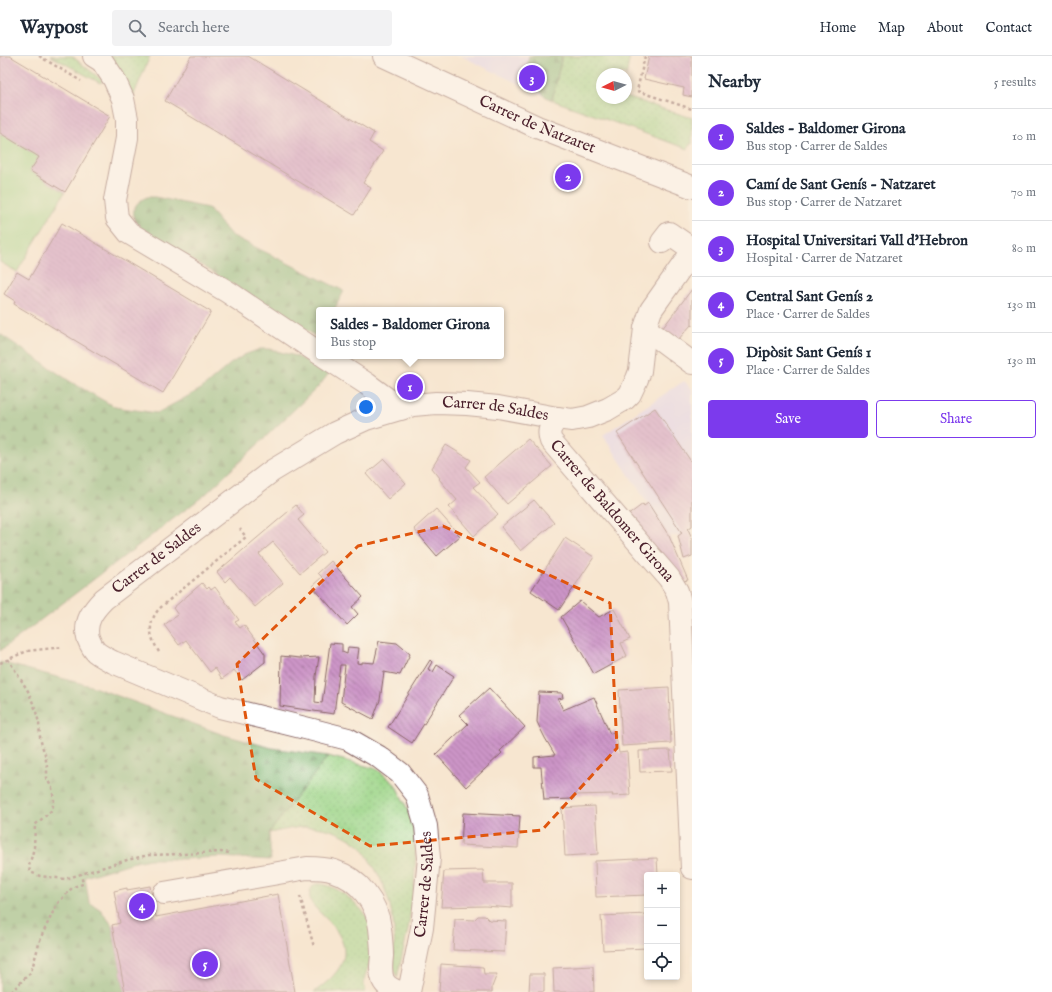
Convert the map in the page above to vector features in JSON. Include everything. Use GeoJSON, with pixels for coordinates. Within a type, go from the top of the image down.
{"type":"FeatureCollection","features":[{"type":"Feature","properties":{"kind":"street"},"geometry":{"type":"LineString","coordinates":[[94,56],[102,61],[114,79],[123,99],[127,119],[127,138],[115,200],[117,218],[129,233],[228,292],[316,350]]}},
{"type":"Feature","properties":{"kind":"street","name":"Carrer de Natzaret"},"geometry":{"type":"LineString","coordinates":[[384,56],[537,126],[692,187]]}},
{"type":"Feature","properties":{"kind":"street"},"geometry":{"type":"LineString","coordinates":[[662,242],[669,233],[692,250]]}},
{"type":"Feature","properties":{"kind":"street","name":"Carrer de Saldes"},"geometry":{"type":"LineString","coordinates":[[409,992],[422,928],[429,858],[426,826],[417,795],[400,773],[379,757],[348,739],[220,707],[113,662],[96,652],[90,643],[87,632],[91,614],[96,606],[104,599],[272,471],[335,433],[366,419],[413,405],[436,403],[498,407],[572,420],[598,414],[617,405],[630,394],[640,371],[645,328],[651,310],[692,250]]}},
{"type":"Feature","properties":{"kind":"street"},"geometry":{"type":"LineString","coordinates":[[645,328],[692,363]]}},
{"type":"Feature","properties":{"kind":"street"},"geometry":{"type":"LineString","coordinates":[[329,359],[367,384],[401,409]]}},
{"type":"Feature","properties":{"kind":"street","name":"Carrer de Baldomer Girona"},"geometry":{"type":"LineString","coordinates":[[557,418],[550,429],[549,435],[551,441],[669,578],[677,590],[680,602],[692,868]]}},
{"type":"Feature","properties":{"kind":"street"},"geometry":{"type":"LineString","coordinates":[[164,894],[307,868],[321,868],[334,871],[346,876],[359,886],[369,897],[380,928],[382,956],[381,966],[384,981],[391,990],[400,992]]}},
{"type":"Feature","properties":{"kind":"path"},"geometry":{"type":"LineString","coordinates":[[645,56],[637,91],[692,109]]}},
{"type":"Feature","properties":{"kind":"path"},"geometry":{"type":"LineString","coordinates":[[162,657],[153,642],[151,635],[151,627],[157,612],[168,601],[246,537],[237,525]]}},
{"type":"Feature","properties":{"kind":"path"},"geometry":{"type":"LineString","coordinates":[[0,663],[27,651],[70,646]]}},
{"type":"Feature","properties":{"kind":"path"},"geometry":{"type":"LineString","coordinates":[[8,659],[28,691],[35,708],[39,723],[42,746],[46,754],[47,779],[52,788],[54,800],[52,810],[35,825],[34,848],[29,866],[30,872],[40,876],[65,879],[127,860],[149,855],[220,852],[234,853]]}},
{"type":"Feature","properties":{"kind":"path"},"geometry":{"type":"LineString","coordinates":[[307,868],[298,891],[314,947]]}},
{"type":"Feature","properties":{"kind":"path"},"geometry":{"type":"LineString","coordinates":[[11,992],[31,972],[41,937],[57,904],[72,887],[84,884],[81,874]]}},
{"type":"Feature","properties":{"kind":"highlighted area"},"geometry":{"type":"Polygon","coordinates":[[[443,526],[610,603],[617,748],[542,830],[370,846],[256,779],[237,664],[358,546],[443,526]]]}},
{"type":"Feature","properties":{"kind":"shaded area"},"geometry":{"type":"Polygon","coordinates":[[[461,56],[562,56],[552,100],[461,56]]]}},
{"type":"Feature","properties":{"kind":"shaded area"},"geometry":{"type":"Polygon","coordinates":[[[684,381],[692,389],[692,526],[678,536],[669,536],[603,435],[684,381]]]}},
{"type":"Feature","properties":{"kind":"green space"},"geometry":{"type":"Polygon","coordinates":[[[51,56],[72,56],[102,80],[102,82],[100,83],[51,56]]]}},
{"type":"Feature","properties":{"kind":"green space"},"geometry":{"type":"Polygon","coordinates":[[[108,56],[150,56],[133,97],[108,56]]]}},
{"type":"Feature","properties":{"kind":"green space"},"geometry":{"type":"Polygon","coordinates":[[[529,56],[562,56],[552,100],[542,94],[534,85],[528,69],[529,56]]]}},
{"type":"Feature","properties":{"kind":"green space"},"geometry":{"type":"Polygon","coordinates":[[[562,56],[630,56],[628,68],[596,68],[596,104],[632,104],[632,99],[692,118],[692,144],[690,144],[688,149],[552,100],[562,56]]]}},
{"type":"Feature","properties":{"kind":"green space"},"geometry":{"type":"Polygon","coordinates":[[[0,133],[39,157],[30,171],[65,192],[17,272],[0,262],[0,133]]]}},
{"type":"Feature","properties":{"kind":"green space"},"geometry":{"type":"Polygon","coordinates":[[[147,197],[155,197],[208,208],[231,235],[344,291],[336,307],[316,307],[316,336],[138,226],[134,217],[134,209],[142,199],[147,197]]]}},
{"type":"Feature","properties":{"kind":"green space"},"geometry":{"type":"Polygon","coordinates":[[[0,334],[71,382],[115,407],[157,413],[201,389],[230,364],[244,355],[260,349],[269,349],[296,356],[330,372],[320,385],[206,494],[0,651],[0,334]]]}},
{"type":"Feature","properties":{"kind":"green space"},"geometry":{"type":"Polygon","coordinates":[[[0,662],[91,686],[224,735],[272,748],[328,756],[269,833],[271,860],[220,857],[149,859],[85,877],[89,902],[101,910],[112,925],[125,992],[0,992],[0,662]]]}},
{"type":"Feature","properties":{"kind":"green space"},"geometry":{"type":"Polygon","coordinates":[[[328,756],[377,769],[395,784],[408,810],[416,845],[414,887],[408,930],[397,978],[394,966],[394,930],[389,902],[375,869],[362,848],[343,835],[321,828],[301,827],[269,833],[328,756]]]}},
{"type":"Feature","properties":{"kind":"green space"},"geometry":{"type":"Polygon","coordinates":[[[316,884],[329,886],[342,893],[360,908],[368,919],[371,930],[372,948],[369,965],[364,978],[366,992],[314,992],[329,980],[342,963],[344,957],[344,948],[339,935],[328,920],[315,908],[311,902],[310,891],[316,884]]]}},
{"type":"Feature","properties":{"kind":"building"},"geometry":{"type":"Polygon","coordinates":[[[0,56],[10,56],[110,116],[65,192],[30,171],[39,157],[0,133],[0,56]]]}},
{"type":"Feature","properties":{"kind":"building"},"geometry":{"type":"Polygon","coordinates":[[[191,56],[248,56],[374,133],[369,142],[383,151],[363,183],[371,188],[354,215],[165,101],[191,56]]]}},
{"type":"Feature","properties":{"kind":"building"},"geometry":{"type":"Polygon","coordinates":[[[649,56],[692,56],[692,97],[683,95],[684,88],[644,79],[649,56]]]}},
{"type":"Feature","properties":{"kind":"building"},"geometry":{"type":"Polygon","coordinates":[[[62,223],[211,312],[163,393],[14,304],[15,301],[4,294],[17,272],[29,279],[62,223]]]}},
{"type":"Feature","properties":{"kind":"building"},"geometry":{"type":"Polygon","coordinates":[[[692,289],[692,326],[691,325],[677,341],[662,329],[692,289]]]}},
{"type":"Feature","properties":{"kind":"building"},"geometry":{"type":"Polygon","coordinates":[[[655,408],[692,463],[692,526],[688,529],[692,538],[692,556],[684,559],[678,536],[682,533],[617,433],[655,408]]]}},
{"type":"Feature","properties":{"kind":"building"},"geometry":{"type":"Polygon","coordinates":[[[528,439],[552,466],[507,504],[484,477],[528,439]]]}},
{"type":"Feature","properties":{"kind":"building"},"geometry":{"type":"Polygon","coordinates":[[[446,445],[471,460],[466,467],[480,482],[473,487],[498,514],[474,536],[449,507],[457,500],[439,479],[440,478],[432,468],[446,445]]]}},
{"type":"Feature","properties":{"kind":"building"},"geometry":{"type":"Polygon","coordinates":[[[384,459],[406,483],[388,499],[366,474],[384,459]]]}},
{"type":"Feature","properties":{"kind":"building"},"geometry":{"type":"Polygon","coordinates":[[[534,500],[554,523],[521,551],[501,527],[534,500]]]}},
{"type":"Feature","properties":{"kind":"building"},"geometry":{"type":"Polygon","coordinates":[[[648,503],[669,536],[688,580],[683,581],[627,516],[643,504],[644,506],[648,503]]]}},
{"type":"Feature","properties":{"kind":"building"},"geometry":{"type":"Polygon","coordinates":[[[296,505],[304,515],[298,520],[325,552],[300,573],[273,542],[259,554],[283,583],[255,607],[230,577],[225,582],[217,572],[296,505]]]}},
{"type":"Feature","properties":{"kind":"building"},"geometry":{"type":"Polygon","coordinates":[[[436,509],[460,536],[437,556],[414,529],[436,509]]]}},
{"type":"Feature","properties":{"kind":"building"},"geometry":{"type":"Polygon","coordinates":[[[565,538],[594,557],[559,610],[531,591],[565,538]]]}},
{"type":"Feature","properties":{"kind":"building"},"geometry":{"type":"Polygon","coordinates":[[[331,561],[363,597],[352,607],[358,614],[347,625],[312,586],[322,577],[318,573],[331,561]]]}},
{"type":"Feature","properties":{"kind":"building"},"geometry":{"type":"Polygon","coordinates":[[[202,583],[207,589],[209,587],[211,590],[215,587],[239,620],[235,622],[240,628],[244,625],[265,654],[265,662],[242,680],[234,670],[222,679],[215,668],[210,672],[186,640],[179,645],[164,625],[178,615],[173,608],[202,583]]]}},
{"type":"Feature","properties":{"kind":"building"},"geometry":{"type":"Polygon","coordinates":[[[580,601],[599,617],[614,609],[630,639],[621,643],[627,656],[594,674],[561,617],[580,601]]]}},
{"type":"Feature","properties":{"kind":"building"},"geometry":{"type":"Polygon","coordinates":[[[379,641],[397,643],[410,654],[400,675],[384,672],[380,700],[373,719],[341,702],[345,665],[340,665],[334,714],[280,706],[281,656],[300,658],[319,657],[316,676],[315,702],[322,703],[330,643],[342,644],[342,652],[347,654],[348,647],[359,648],[357,663],[362,664],[362,662],[374,663],[379,641]]]}},
{"type":"Feature","properties":{"kind":"building"},"geometry":{"type":"Polygon","coordinates":[[[430,660],[432,662],[428,669],[433,672],[437,665],[454,676],[412,743],[388,727],[430,660]]]}},
{"type":"Feature","properties":{"kind":"building"},"geometry":{"type":"Polygon","coordinates":[[[669,687],[671,743],[622,746],[619,690],[669,687]]]}},
{"type":"Feature","properties":{"kind":"building"},"geometry":{"type":"Polygon","coordinates":[[[489,688],[525,727],[500,751],[502,753],[466,787],[436,754],[468,724],[459,715],[489,688]]]}},
{"type":"Feature","properties":{"kind":"building"},"geometry":{"type":"Polygon","coordinates":[[[539,692],[562,693],[563,698],[558,699],[563,710],[594,697],[610,734],[615,731],[619,753],[627,752],[630,795],[574,795],[574,799],[544,800],[541,767],[534,767],[534,757],[555,755],[537,722],[539,692]]]}},
{"type":"Feature","properties":{"kind":"building"},"geometry":{"type":"Polygon","coordinates":[[[670,750],[672,771],[640,772],[639,751],[670,750]]]}},
{"type":"Feature","properties":{"kind":"building"},"geometry":{"type":"Polygon","coordinates":[[[595,806],[598,854],[565,856],[562,808],[595,806]]]}},
{"type":"Feature","properties":{"kind":"building"},"geometry":{"type":"Polygon","coordinates":[[[463,813],[520,816],[518,848],[461,845],[463,813]]]}},
{"type":"Feature","properties":{"kind":"building"},"geometry":{"type":"Polygon","coordinates":[[[657,858],[658,872],[644,872],[644,895],[596,897],[595,861],[657,858]]]}},
{"type":"Feature","properties":{"kind":"building"},"geometry":{"type":"Polygon","coordinates":[[[483,870],[484,883],[512,883],[512,908],[485,906],[441,907],[444,871],[483,870]]]}},
{"type":"Feature","properties":{"kind":"building"},"geometry":{"type":"Polygon","coordinates":[[[150,886],[156,917],[278,894],[295,992],[125,992],[112,925],[120,923],[114,891],[150,886]]]}},
{"type":"Feature","properties":{"kind":"building"},"geometry":{"type":"Polygon","coordinates":[[[644,914],[644,948],[603,950],[601,916],[644,914]]]}},
{"type":"Feature","properties":{"kind":"building"},"geometry":{"type":"Polygon","coordinates":[[[478,916],[485,916],[489,920],[506,921],[504,952],[453,950],[455,919],[474,920],[478,916]]]}},
{"type":"Feature","properties":{"kind":"building"},"geometry":{"type":"Polygon","coordinates":[[[441,964],[483,967],[484,974],[497,974],[492,987],[492,992],[439,992],[441,964]]]}},
{"type":"Feature","properties":{"kind":"building"},"geometry":{"type":"Polygon","coordinates":[[[593,966],[594,992],[554,992],[553,968],[593,966]]]}},
{"type":"Feature","properties":{"kind":"building"},"geometry":{"type":"Polygon","coordinates":[[[530,974],[544,974],[544,992],[529,992],[530,974]]]}},
{"type":"Feature","properties":{"kind":"place","name":"Hospital Universitari Vall d'Hebron"},"geometry":{"type":"Point","coordinates":[532,78]}},
{"type":"Feature","properties":{"kind":"place","name":"Camí de Sant Genís - Natzaret"},"geometry":{"type":"Point","coordinates":[568,177]}},
{"type":"Feature","properties":{"kind":"place","name":"Saldes - Baldomer Girona"},"geometry":{"type":"Point","coordinates":[410,387]}},
{"type":"Feature","properties":{"kind":"place","name":"Central Sant Genís 2"},"geometry":{"type":"Point","coordinates":[142,906]}},
{"type":"Feature","properties":{"kind":"place","name":"Dipòsit Sant Genís 1"},"geometry":{"type":"Point","coordinates":[205,964]}}]}
